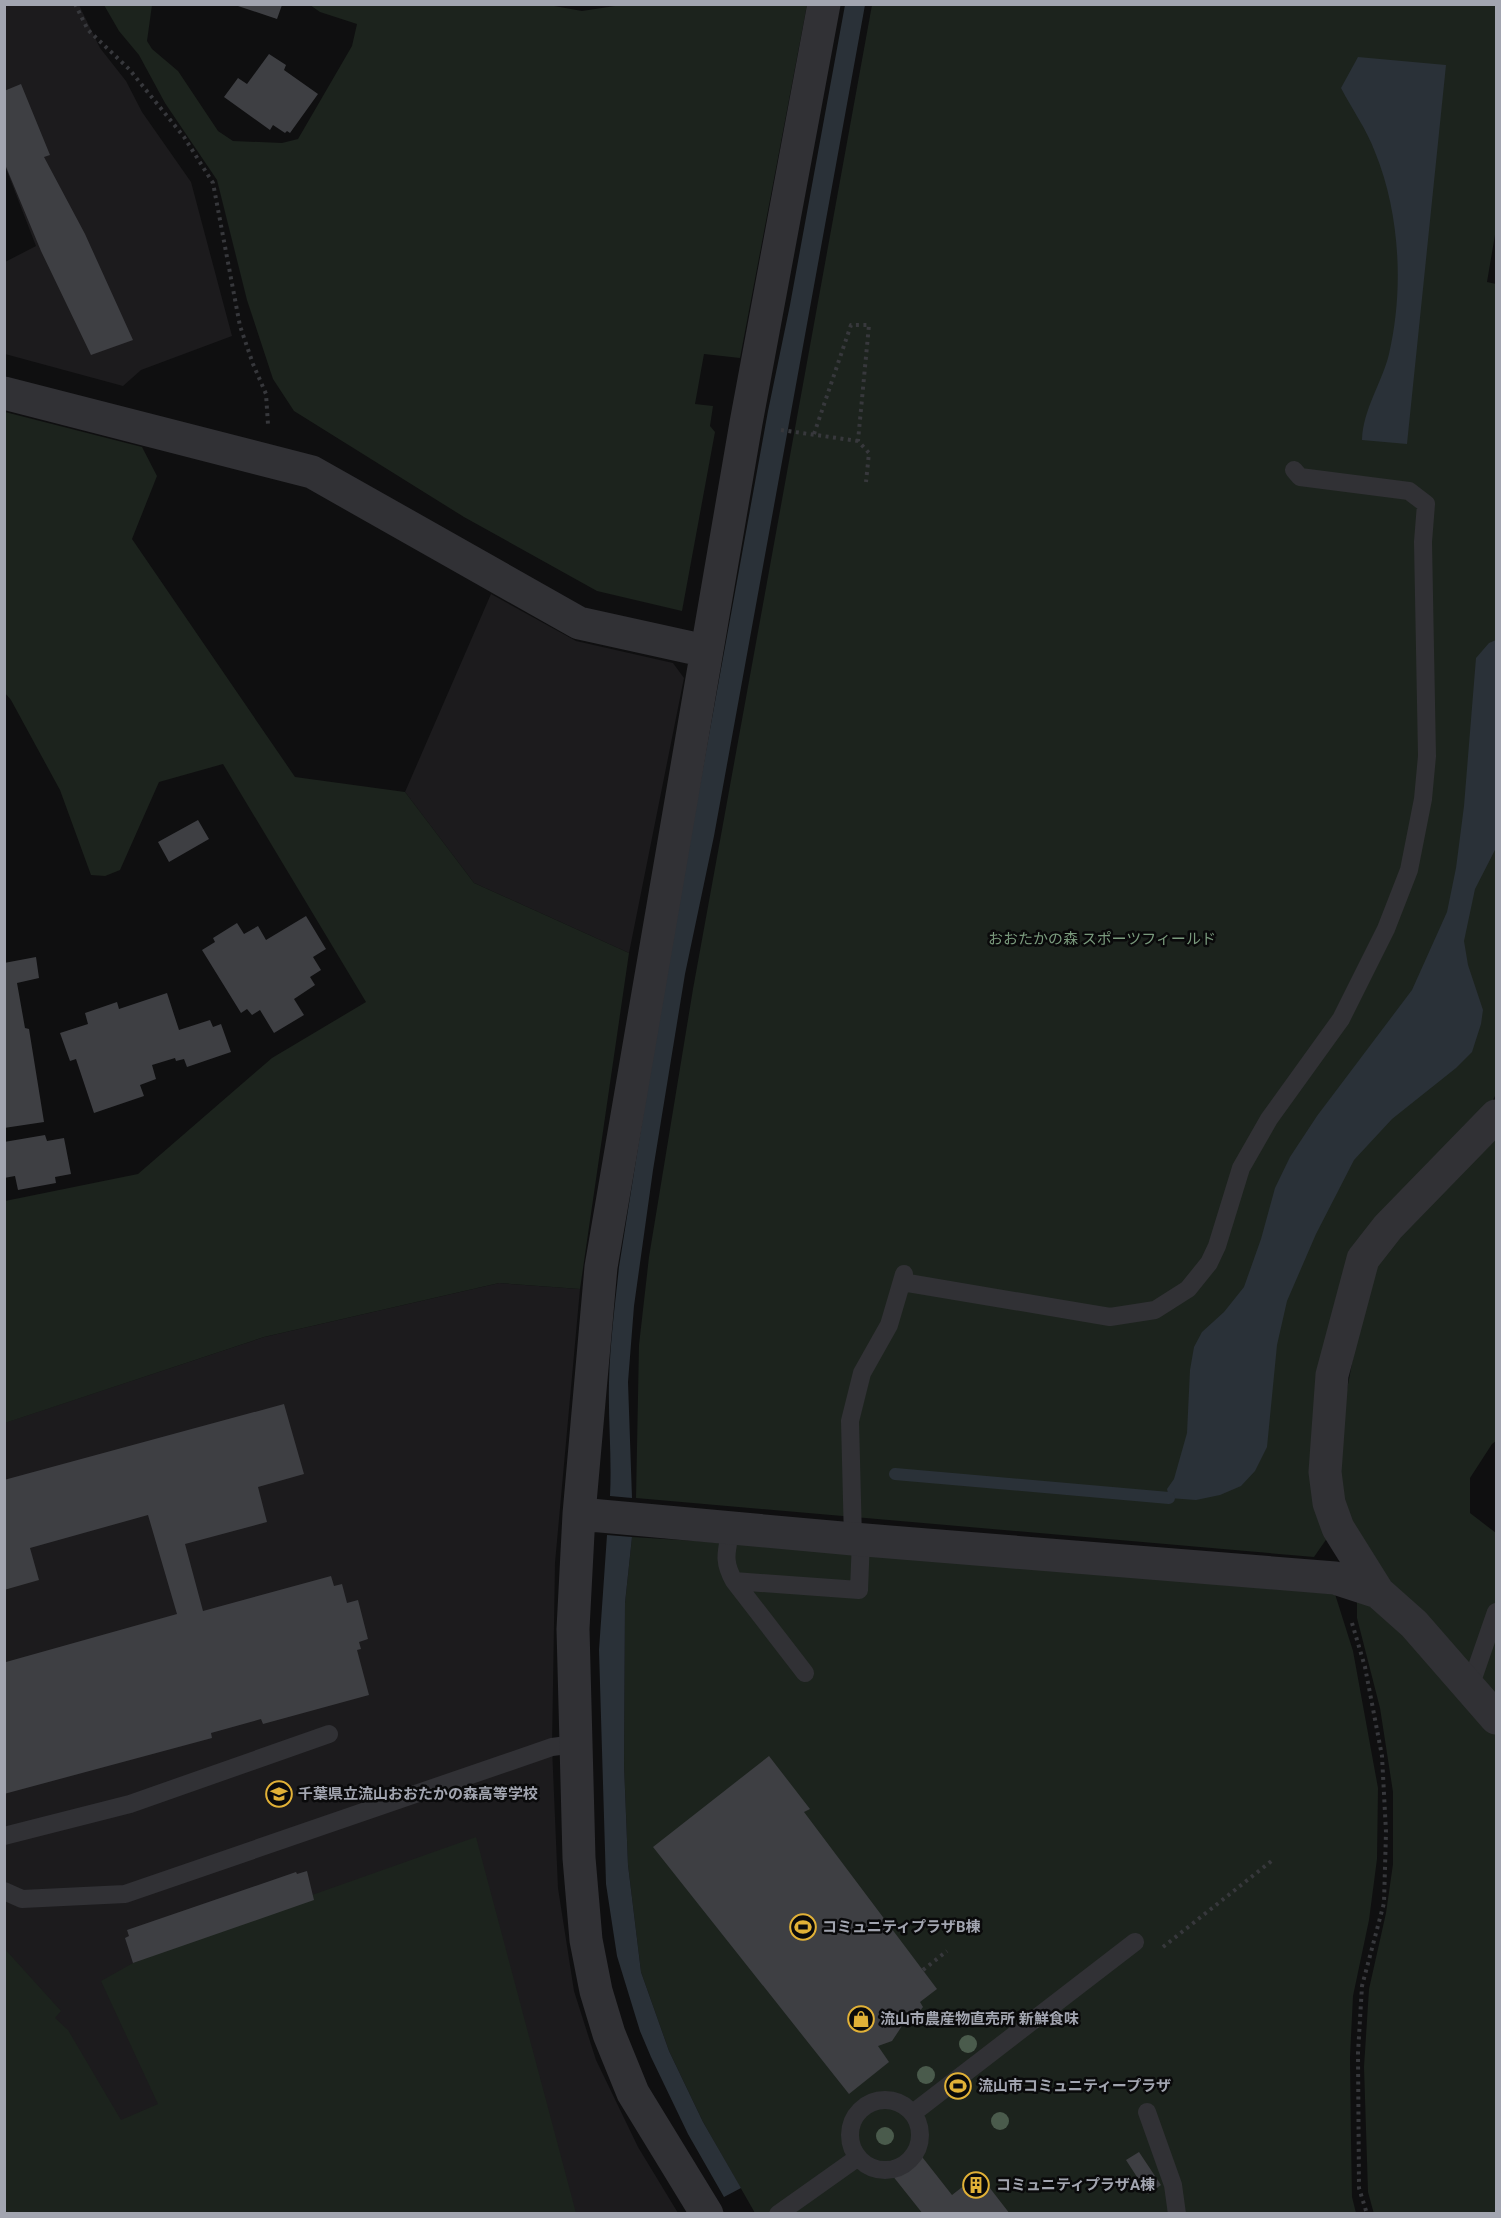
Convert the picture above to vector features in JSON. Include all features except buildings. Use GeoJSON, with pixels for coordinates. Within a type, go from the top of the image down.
{"type":"FeatureCollection","features":[{"type":"Feature","properties":{"kind":"street"},"geometry":{"type":"LineString","coordinates":[[707,2214],[633,2093],[609,2034],[596,1991],[586,1940],[581,1888],[573,1629],[579,1514],[601,1267],[746,423],[824,4]]}},
{"type":"Feature","properties":{"kind":"street"},"geometry":{"type":"LineString","coordinates":[[4,393],[312,472],[579,623],[706,651]]}},
{"type":"Feature","properties":{"kind":"street"},"geometry":{"type":"LineString","coordinates":[[1497,1116],[1388,1227],[1363,1259],[1332,1375],[1324,1472],[1329,1503],[1338,1528],[1378,1592],[1413,1623],[1497,1718]]}},
{"type":"Feature","properties":{"kind":"street"},"geometry":{"type":"LineString","coordinates":[[579,1514],[1340,1579],[1378,1592]]}},
{"type":"Feature","properties":{"kind":"lane"},"geometry":{"type":"LineString","coordinates":[[734,1581],[859,1590],[850,1421],[862,1373],[889,1324],[903,1278],[1110,1317],[1155,1310],[1188,1289],[1209,1263],[1217,1246],[1241,1167],[1269,1119],[1341,1019],[1386,929],[1409,870],[1423,799],[1427,756],[1423,542],[1426,504],[1409,491],[1300,477],[1294,470]]}},
{"type":"Feature","properties":{"kind":"lane"},"geometry":{"type":"LineString","coordinates":[[731,1528],[727,1568],[734,1581],[806,1673]]}},
{"type":"Feature","properties":{"kind":"lane"},"geometry":{"type":"LineString","coordinates":[[1470,1687],[1497,1612]]}},
{"type":"Feature","properties":{"kind":"lane"},"geometry":{"type":"LineString","coordinates":[[4,1836],[130,1804],[329,1734]]}},
{"type":"Feature","properties":{"kind":"lane"},"geometry":{"type":"LineString","coordinates":[[4,1891],[22,1899],[125,1894],[552,1747],[575,1744]]}},
{"type":"Feature","properties":{"kind":"lane"},"geometry":{"type":"LineString","coordinates":[[913,2113],[1135,1942]]}},
{"type":"Feature","properties":{"kind":"lane"},"geometry":{"type":"LineString","coordinates":[[894,2101],[904,2105],[913,2113],[921,2133],[920,2144],[915,2155],[907,2163],[898,2169],[887,2171],[866,2166],[857,2158],[851,2148],[850,2127],[862,2108],[872,2102],[894,2101]]}},
{"type":"Feature","properties":{"kind":"lane"},"geometry":{"type":"LineString","coordinates":[[1147,2112],[1173,2185],[1177,2214]]}},
{"type":"Feature","properties":{"kind":"lane"},"geometry":{"type":"LineString","coordinates":[[777,2214],[857,2158]]}},
{"type":"Feature","properties":{"kind":"path"},"geometry":{"type":"LineString","coordinates":[[75,4],[88,30],[136,78],[184,137],[213,183],[240,326],[266,394],[271,461]]}},
{"type":"Feature","properties":{"kind":"path"},"geometry":{"type":"LineString","coordinates":[[814,434],[851,325],[869,326],[858,441]]}},
{"type":"Feature","properties":{"kind":"path"},"geometry":{"type":"LineString","coordinates":[[794,433],[858,441],[869,453],[866,482]]}},
{"type":"Feature","properties":{"kind":"path"},"geometry":{"type":"LineString","coordinates":[[1340,1579],[1365,1667],[1382,1756],[1386,1832],[1384,1903],[1362,1986],[1358,2053],[1359,2188],[1367,2214]]}},
{"type":"Feature","properties":{"kind":"path"},"geometry":{"type":"LineString","coordinates":[[1157,1952],[1275,1859]]}},
{"type":"Feature","properties":{"kind":"path"},"geometry":{"type":"LineString","coordinates":[[923,1970],[947,1951]]}},
{"type":"Feature","properties":{"kind":"shaded area"},"geometry":{"type":"Polygon","coordinates":[[[5,5],[79,5],[100,48],[126,81],[142,112],[191,182],[232,336],[141,370],[123,386],[5,354],[5,262],[36,246],[5,166],[5,5]]]}},
{"type":"Feature","properties":{"kind":"shaded area"},"geometry":{"type":"Polygon","coordinates":[[[845,5],[865,5],[714,836],[685,974],[653,1170],[634,1306],[628,1382],[632,1498],[610,1496],[610,1367],[619,1267],[666,971],[845,5]]]}},
{"type":"Feature","properties":{"kind":"shaded area"},"geometry":{"type":"Polygon","coordinates":[[[1358,57],[1446,65],[1407,444],[1362,440],[1369,407],[1389,354],[1397,304],[1398,278],[1394,226],[1383,176],[1368,136],[1341,88],[1358,57]]]}},
{"type":"Feature","properties":{"kind":"shaded area"},"geometry":{"type":"Polygon","coordinates":[[[491,594],[576,641],[673,663],[684,678],[629,953],[474,883],[405,792],[491,594]]]}},
{"type":"Feature","properties":{"kind":"shaded area"},"geometry":{"type":"Polygon","coordinates":[[[1496,640],[1496,848],[1475,889],[1464,941],[1468,965],[1483,1010],[1472,1052],[1456,1068],[1392,1119],[1354,1160],[1316,1234],[1287,1301],[1277,1345],[1267,1447],[1255,1471],[1241,1486],[1220,1495],[1196,1500],[1169,1498],[1167,1489],[1174,1479],[1187,1433],[1190,1370],[1194,1347],[1202,1332],[1224,1312],[1244,1287],[1261,1239],[1275,1188],[1290,1157],[1317,1116],[1412,990],[1447,912],[1456,868],[1464,806],[1476,658],[1489,643],[1496,640]]]}},
{"type":"Feature","properties":{"kind":"shaded area","name":"千葉県立流山おおたかの森高等学校"},"geometry":{"type":"Polygon","coordinates":[[[499,1283],[580,1289],[555,1563],[552,1747],[558,1888],[574,1991],[596,2060],[638,2147],[678,2213],[5,2213],[4,1423],[264,1337],[499,1283]]]}},
{"type":"Feature","properties":{"kind":"shaded area"},"geometry":{"type":"Polygon","coordinates":[[[607,1535],[632,1537],[625,1603],[624,1765],[628,1865],[641,1972],[669,2051],[703,2122],[741,2188],[724,2197],[688,2134],[651,2057],[640,2031],[617,1956],[606,1884],[599,1650],[607,1535]]]}},
{"type":"Feature","properties":{"kind":"green space"},"geometry":{"type":"Polygon","coordinates":[[[543,4],[582,11],[628,4],[807,5],[740,358],[704,354],[695,404],[713,406],[710,426],[715,432],[682,611],[597,591],[464,517],[294,411],[273,379],[247,300],[217,180],[165,103],[139,55],[119,31],[104,5],[152,5],[147,41],[152,49],[178,71],[218,131],[233,141],[282,143],[298,139],[352,46],[357,24],[320,12],[310,5],[543,4]]]}},
{"type":"Feature","properties":{"kind":"green space","name":"おおたかの森 スポーツフィールド"},"geometry":{"type":"Polygon","coordinates":[[[872,5],[1496,5],[1496,229],[1487,282],[1496,284],[1496,1094],[1492,1102],[1349,1262],[1330,1534],[1314,1557],[636,1498],[639,1345],[649,1257],[693,989],[872,5]]]}},
{"type":"Feature","properties":{"kind":"green space"},"geometry":{"type":"Polygon","coordinates":[[[5,412],[142,447],[157,476],[132,539],[295,777],[405,792],[474,883],[629,953],[580,1289],[499,1283],[264,1337],[5,1423],[5,1201],[138,1174],[272,1058],[366,1002],[223,764],[159,782],[120,870],[105,876],[91,875],[60,790],[5,693],[5,412]]]}},
{"type":"Feature","properties":{"kind":"green space"},"geometry":{"type":"Polygon","coordinates":[[[1496,1134],[1496,1441],[1470,1478],[1470,1513],[1496,1533],[1496,2213],[1374,2214],[1368,2192],[1364,2067],[1369,1989],[1386,1913],[1393,1864],[1393,1792],[1380,1708],[1357,1618],[1357,1596],[1341,1491],[1341,1421],[1366,1290],[1380,1254],[1496,1134]]]}},
{"type":"Feature","properties":{"kind":"green space"},"geometry":{"type":"Polygon","coordinates":[[[632,1537],[1335,1594],[1353,1651],[1378,1788],[1377,1859],[1369,1920],[1353,1996],[1350,2057],[1351,2139],[1352,2197],[1356,2213],[755,2213],[703,2122],[669,2051],[641,1972],[628,1865],[624,1765],[625,1603],[632,1537]]]}},
{"type":"Feature","properties":{"kind":"green space"},"geometry":{"type":"Polygon","coordinates":[[[476,1837],[576,2213],[5,2213],[4,1948],[61,2011],[55,2018],[68,2030],[121,2120],[158,2104],[101,1981],[133,1963],[312,1895],[476,1837]]]}},
{"type":"Feature","properties":{"kind":"waterway"},"geometry":{"type":"LineString","coordinates":[[895,1474],[1169,1498]]}},
{"type":"Feature","properties":{"kind":"place","name":"千葉県立流山おおたかの森高等学校"},"geometry":{"type":"Point","coordinates":[279,1794]}},
{"type":"Feature","properties":{"kind":"place","name":"コミュニティプラザB棟"},"geometry":{"type":"Point","coordinates":[803,1927]}},
{"type":"Feature","properties":{"kind":"place","name":"流山市農産物直売所 新鮮食味"},"geometry":{"type":"Point","coordinates":[861,2019]}},
{"type":"Feature","properties":{"kind":"place","name":"流山市コミュニティープラザ"},"geometry":{"type":"Point","coordinates":[958,2086]}},
{"type":"Feature","properties":{"kind":"place","name":"コミュニティプラザA棟"},"geometry":{"type":"Point","coordinates":[976,2185]}}]}
